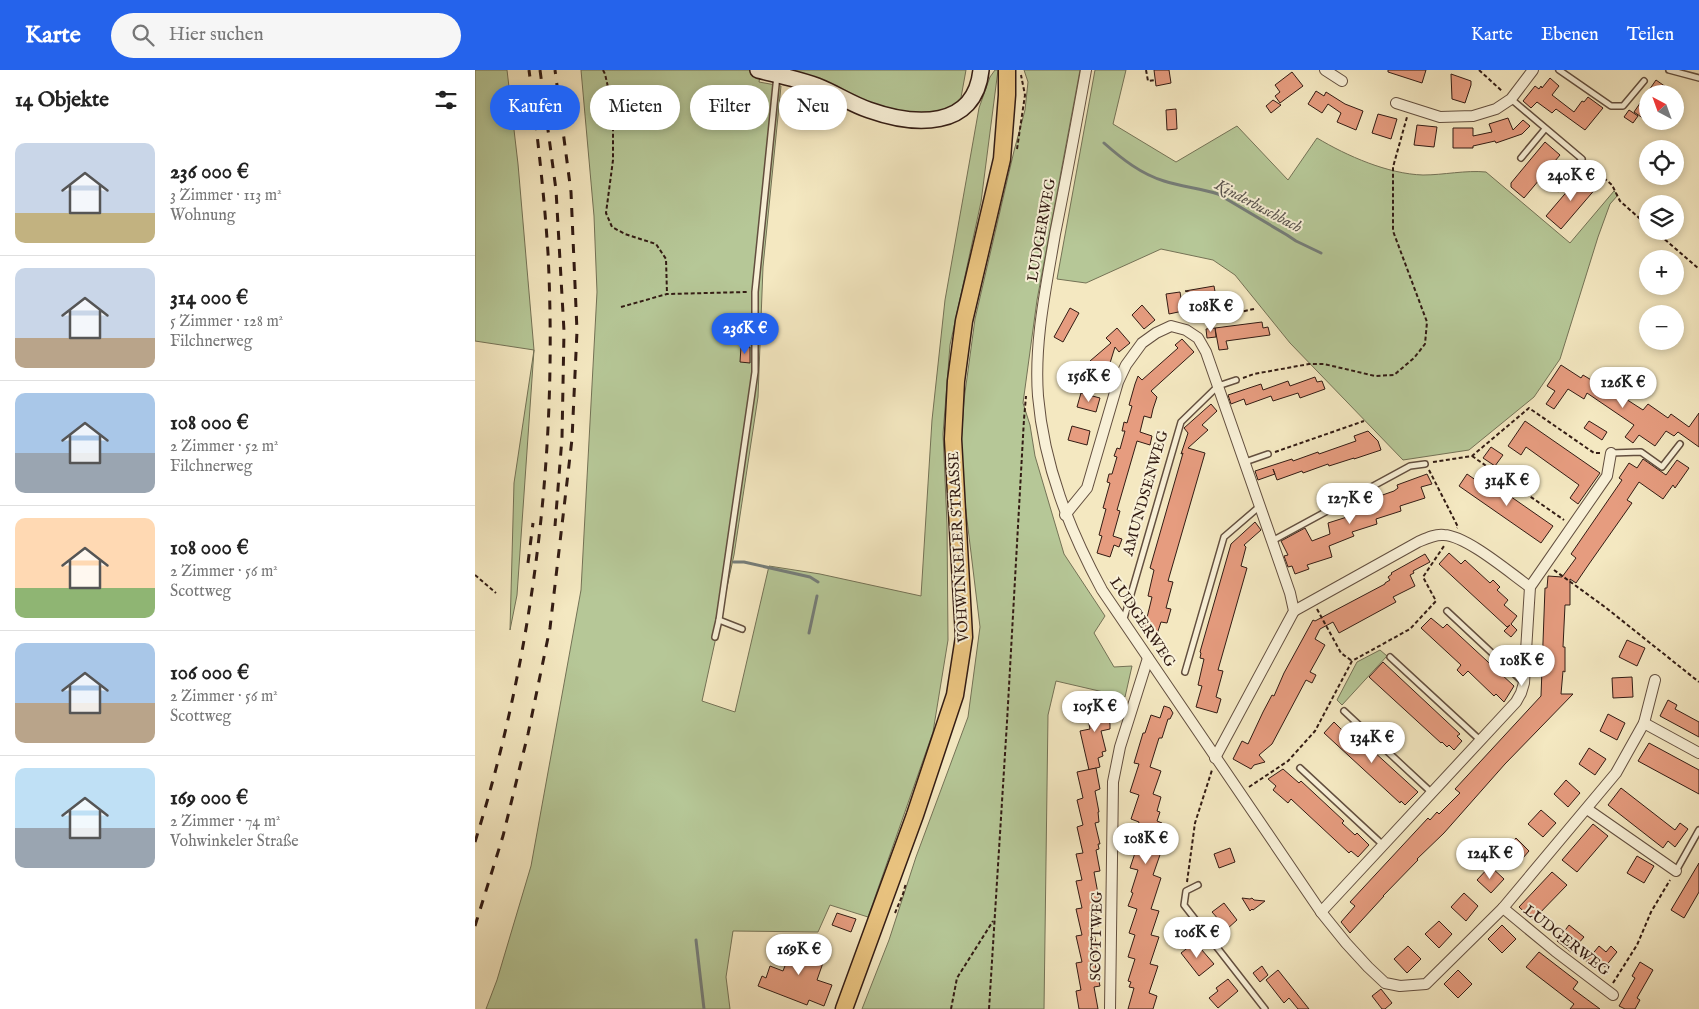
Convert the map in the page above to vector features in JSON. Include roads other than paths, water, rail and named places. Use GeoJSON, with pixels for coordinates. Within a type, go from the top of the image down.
{"type":"FeatureCollection","features":[{"type":"Feature","properties":{"kind":"main road","name":"VOHWINKELER STRASSE"},"geometry":{"type":"LineString","coordinates":[[844,1009],[918,806],[955,695],[964,637],[953,439],[956,381],[964,321],[1002,159],[1007,70]]}},
{"type":"Feature","properties":{"kind":"street"},"geometry":{"type":"LineString","coordinates":[[758,70],[817,86],[869,110],[912,120],[937,120],[948,117],[969,104],[980,82],[981,70]]}},
{"type":"Feature","properties":{"kind":"street","name":"LUDGERWEG"},"geometry":{"type":"LineString","coordinates":[[1086,70],[1041,313],[1038,395],[1049,465],[1065,515],[1101,590],[1321,912],[1368,967],[1385,983],[1400,986],[1426,984],[1503,908],[1616,773],[1644,723],[1655,680]]}},
{"type":"Feature","properties":{"kind":"street"},"geometry":{"type":"LineString","coordinates":[[1325,70],[1342,81]]}},
{"type":"Feature","properties":{"kind":"street"},"geometry":{"type":"LineString","coordinates":[[1396,103],[1440,117],[1473,116],[1496,108],[1511,98],[1533,70]]}},
{"type":"Feature","properties":{"kind":"street"},"geometry":{"type":"LineString","coordinates":[[1065,515],[1087,488],[1118,382],[1126,365],[1142,343],[1155,332],[1171,326],[1186,330],[1197,338],[1206,352],[1273,541],[1294,611]]}},
{"type":"Feature","properties":{"kind":"street"},"geometry":{"type":"LineString","coordinates":[[1321,912],[1516,702],[1521,694],[1524,683],[1530,587],[1607,476],[1611,453]]}},
{"type":"Feature","properties":{"kind":"street"},"geometry":{"type":"LineString","coordinates":[[1215,758],[1294,611],[1418,542],[1433,536],[1451,536],[1470,545],[1530,587]]}},
{"type":"Feature","properties":{"kind":"street","name":"SCOTTWEG"},"geometry":{"type":"LineString","coordinates":[[1110,1009],[1113,782],[1120,747],[1148,658]]}},
{"type":"Feature","properties":{"kind":"street"},"geometry":{"type":"LineString","coordinates":[[1644,723],[1699,753]]}},
{"type":"Feature","properties":{"kind":"street"},"geometry":{"type":"LineString","coordinates":[[1587,809],[1676,871]]}},
{"type":"Feature","properties":{"kind":"street","name":"LUDGERWEG"},"geometry":{"type":"LineString","coordinates":[[1503,908],[1610,993]]}},
{"type":"Feature","properties":{"kind":"lane"},"geometry":{"type":"LineString","coordinates":[[1559,70],[1611,106],[1623,106],[1645,81]]}},
{"type":"Feature","properties":{"kind":"lane"},"geometry":{"type":"LineString","coordinates":[[1669,70],[1699,78]]}},
{"type":"Feature","properties":{"kind":"lane"},"geometry":{"type":"LineString","coordinates":[[715,637],[755,372],[755,292],[777,75]]}},
{"type":"Feature","properties":{"kind":"lane"},"geometry":{"type":"LineString","coordinates":[[1511,98],[1583,160],[1559,188]]}},
{"type":"Feature","properties":{"kind":"lane"},"geometry":{"type":"LineString","coordinates":[[1521,158],[1545,129]]}},
{"type":"Feature","properties":{"kind":"lane","name":"AMUNDSENWEG"},"geometry":{"type":"LineString","coordinates":[[1123,622],[1181,422],[1219,386],[1236,380]]}},
{"type":"Feature","properties":{"kind":"lane"},"geometry":{"type":"LineString","coordinates":[[1611,453],[1641,452],[1662,467],[1679,444]]}},
{"type":"Feature","properties":{"kind":"lane"},"geometry":{"type":"LineString","coordinates":[[1245,462],[1268,454]]}},
{"type":"Feature","properties":{"kind":"lane"},"geometry":{"type":"LineString","coordinates":[[1273,541],[1410,466],[1425,464]]}},
{"type":"Feature","properties":{"kind":"lane"},"geometry":{"type":"LineString","coordinates":[[1185,672],[1224,537],[1260,505]]}},
{"type":"Feature","properties":{"kind":"lane"},"geometry":{"type":"LineString","coordinates":[[1447,611],[1524,683]]}},
{"type":"Feature","properties":{"kind":"lane"},"geometry":{"type":"LineString","coordinates":[[719,620],[741,629]]}},
{"type":"Feature","properties":{"kind":"lane"},"geometry":{"type":"LineString","coordinates":[[1390,657],[1480,740]]}},
{"type":"Feature","properties":{"kind":"lane"},"geometry":{"type":"LineString","coordinates":[[1344,711],[1431,793]]}},
{"type":"Feature","properties":{"kind":"lane"},"geometry":{"type":"LineString","coordinates":[[1300,768],[1383,845]]}},
{"type":"Feature","properties":{"kind":"lane"},"geometry":{"type":"LineString","coordinates":[[1676,871],[1699,830]]}},
{"type":"Feature","properties":{"kind":"lane"},"geometry":{"type":"LineString","coordinates":[[1198,885],[1186,891],[1184,905],[1265,1009]]}},
{"type":"Feature","properties":{"kind":"waterway","name":"Kinderbuschbach"},"geometry":{"type":"LineString","coordinates":[[1104,143],[1125,160],[1147,174],[1171,183],[1218,194],[1296,241],[1321,253]]}},
{"type":"Feature","properties":{"kind":"waterway"},"geometry":{"type":"LineString","coordinates":[[734,562],[744,562],[810,577],[818,582]]}},
{"type":"Feature","properties":{"kind":"waterway"},"geometry":{"type":"LineString","coordinates":[[809,633],[817,596]]}},
{"type":"Feature","properties":{"kind":"waterway"},"geometry":{"type":"LineString","coordinates":[[696,940],[704,1009]]}},
{"type":"Feature","properties":{"kind":"railway"},"geometry":{"type":"LineString","coordinates":[[475,842],[513,698],[527,625],[545,477],[549,402],[550,327],[548,253],[540,161],[529,70]]}},
{"type":"Feature","properties":{"kind":"railway"},"geometry":{"type":"LineString","coordinates":[[540,70],[556,190],[564,331],[562,438],[555,526]]}},
{"type":"Feature","properties":{"kind":"railway"},"geometry":{"type":"LineString","coordinates":[[475,926],[503,836],[528,734],[550,628],[572,439],[577,331],[571,192],[555,70]]}},
{"type":"Feature","properties":{"kind":"railway"},"geometry":{"type":"LineString","coordinates":[[528,563],[533,523]]}}]}
